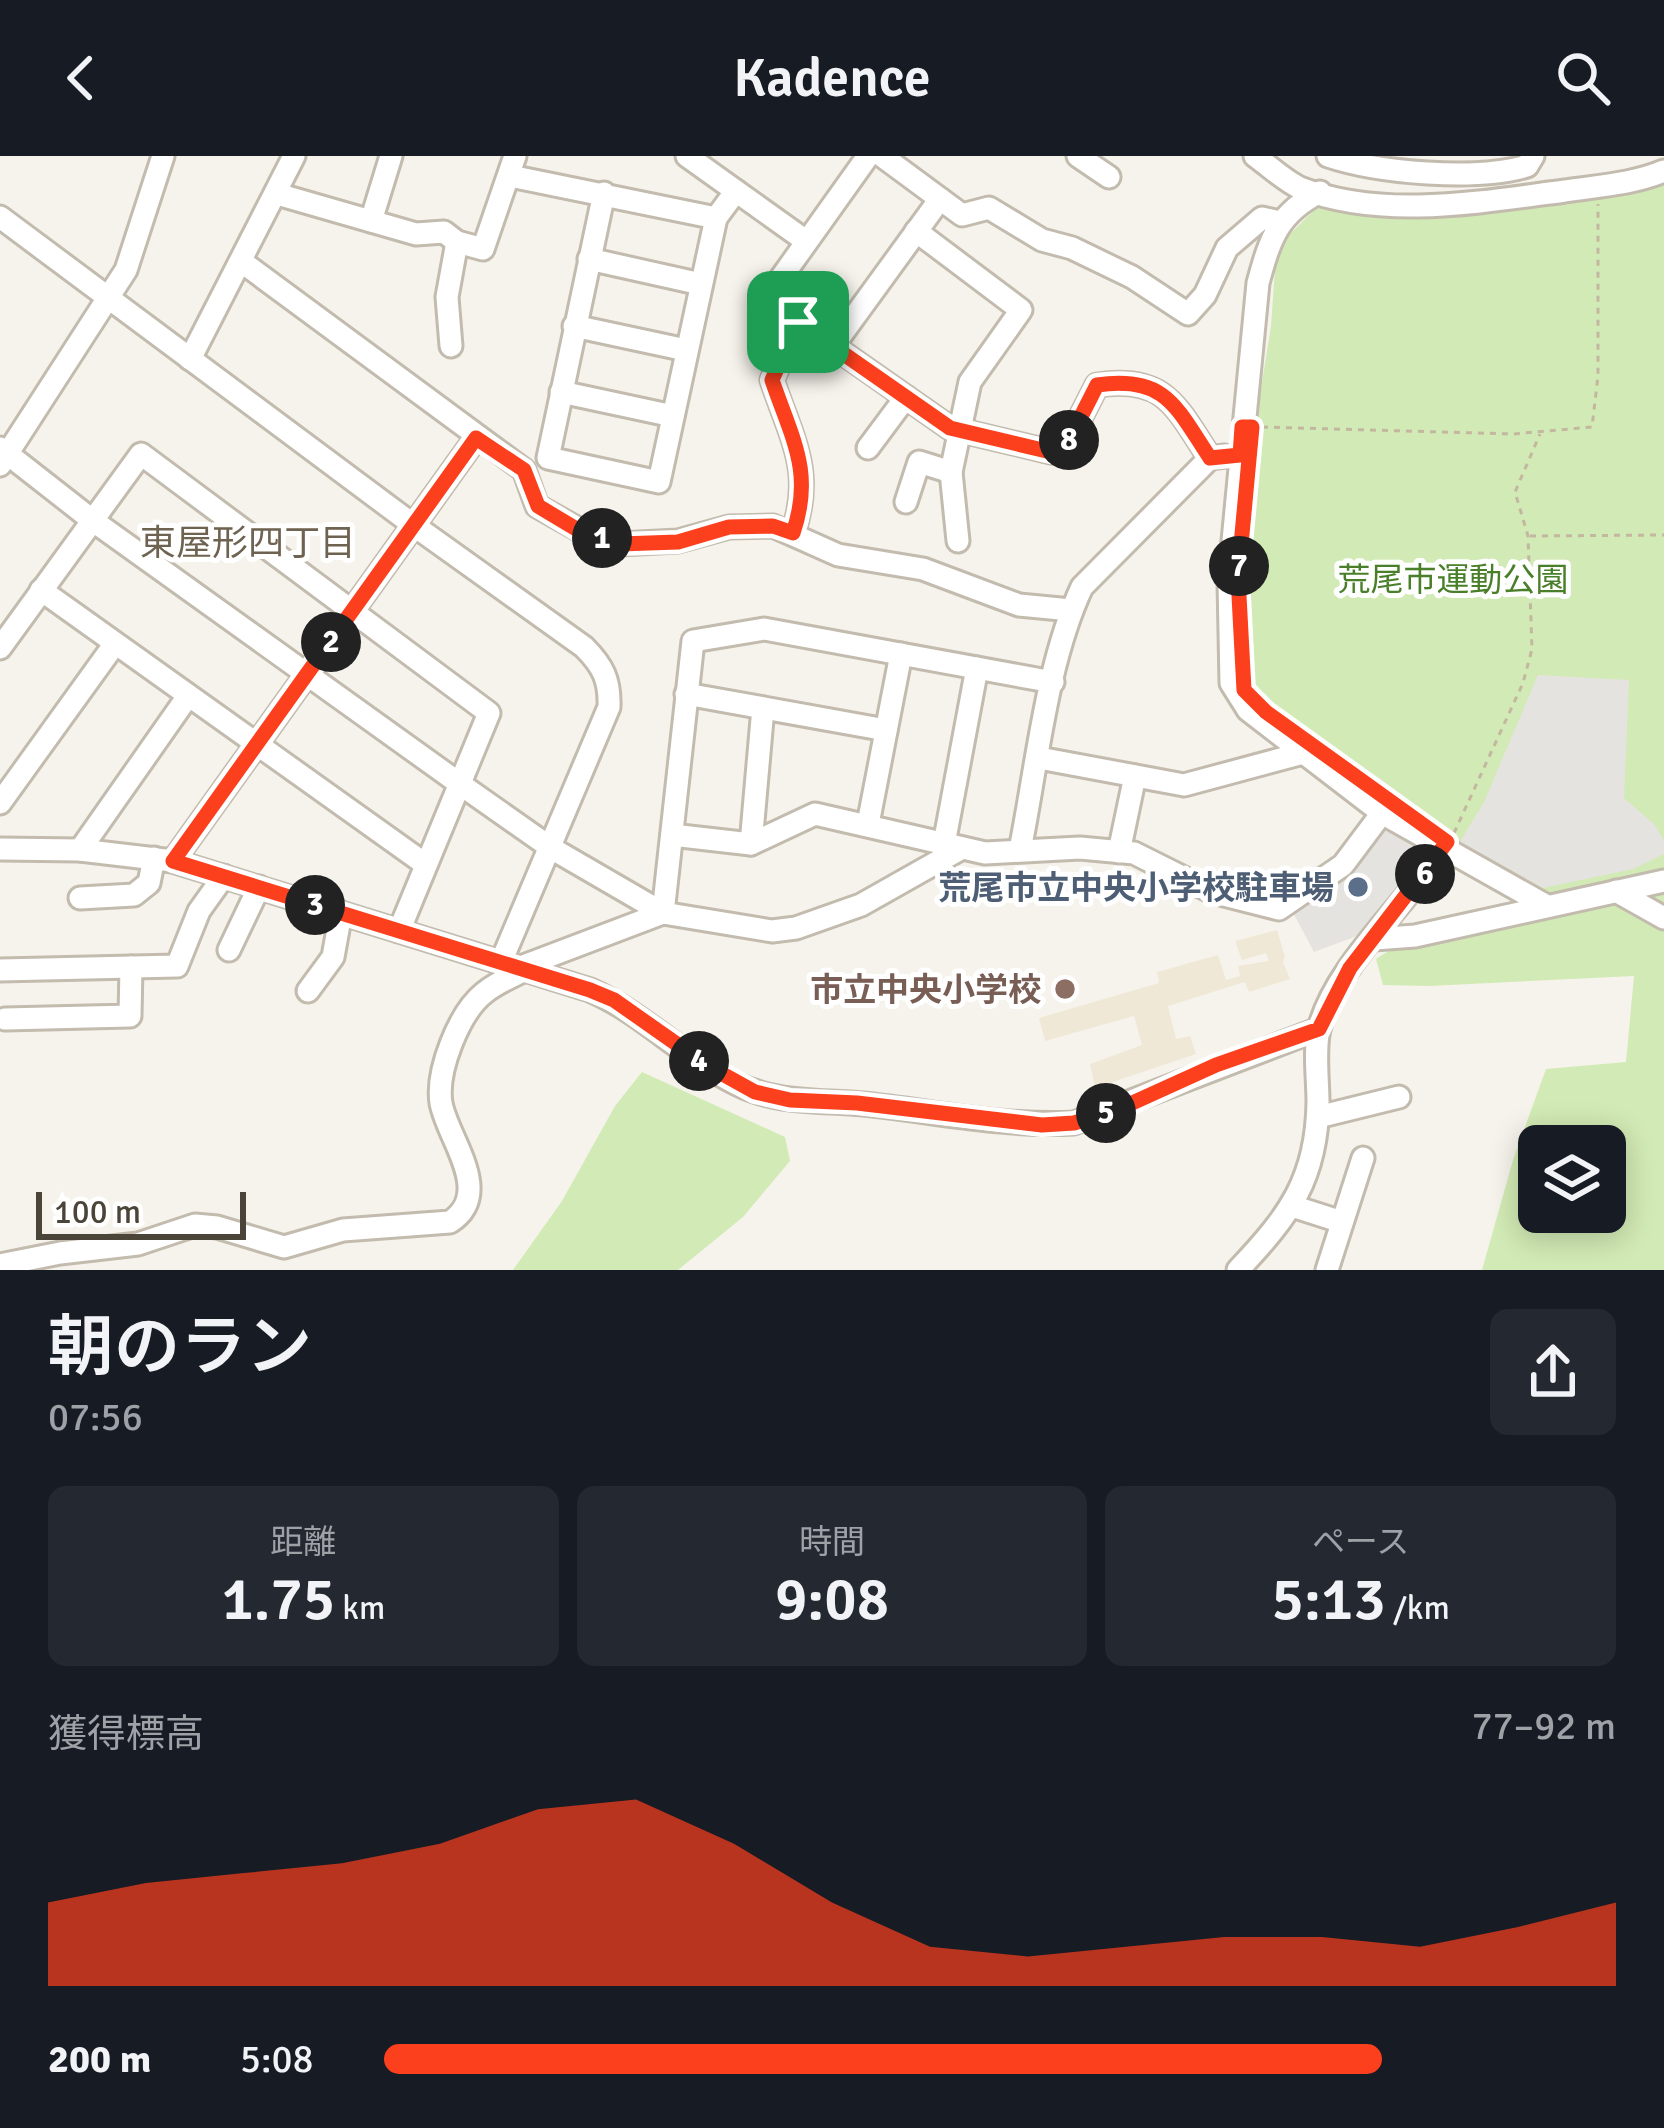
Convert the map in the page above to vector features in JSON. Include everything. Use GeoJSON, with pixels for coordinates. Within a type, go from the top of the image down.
{"type":"FeatureCollection","features":[{"type":"Feature","properties":{"kind":"street"},"geometry":{"type":"LineString","coordinates":[[164,156],[127,270],[2,456],[551,848],[663,913],[772,931],[796,928],[862,904],[953,846],[977,668]]}},
{"type":"Feature","properties":{"kind":"street"},"geometry":{"type":"LineString","coordinates":[[190,359],[294,156]]}},
{"type":"Feature","properties":{"kind":"street"},"geometry":{"type":"LineString","coordinates":[[370,221],[391,156]]}},
{"type":"Feature","properties":{"kind":"street"},"geometry":{"type":"LineString","coordinates":[[679,156],[806,241]]}},
{"type":"Feature","properties":{"kind":"street"},"geometry":{"type":"LineString","coordinates":[[868,156],[766,298],[950,428],[1051,452],[1065,448],[1097,385],[1127,381],[1169,396],[1210,458]]}},
{"type":"Feature","properties":{"kind":"street"},"geometry":{"type":"LineString","coordinates":[[882,156],[962,215],[989,208],[1042,240],[1072,248],[1132,277],[1188,314],[1204,296],[1227,248],[1262,218],[1280,222]]}},
{"type":"Feature","properties":{"kind":"street"},"geometry":{"type":"LineString","coordinates":[[1078,156],[1109,177]]}},
{"type":"Feature","properties":{"kind":"street"},"geometry":{"type":"LineString","coordinates":[[1255,156],[1298,187],[1373,203],[1445,205],[1600,186],[1664,171]]}},
{"type":"Feature","properties":{"kind":"street"},"geometry":{"type":"LineString","coordinates":[[1328,156],[1446,174],[1507,172],[1527,166],[1533,156]]}},
{"type":"Feature","properties":{"kind":"street"},"geometry":{"type":"LineString","coordinates":[[1373,203],[1379,161]]}},
{"type":"Feature","properties":{"kind":"street"},"geometry":{"type":"LineString","coordinates":[[277,194],[416,234],[444,232],[457,242],[483,249],[512,166],[716,218]]}},
{"type":"Feature","properties":{"kind":"street"},"geometry":{"type":"LineString","coordinates":[[604,193],[548,458],[659,482],[716,218],[736,191]]}},
{"type":"Feature","properties":{"kind":"street"},"geometry":{"type":"LineString","coordinates":[[1320,192],[1294,205],[1280,222],[1258,283],[1229,582],[1231,683],[1248,710],[1382,813],[1546,905]]}},
{"type":"Feature","properties":{"kind":"street"},"geometry":{"type":"LineString","coordinates":[[832,346],[940,199]]}},
{"type":"Feature","properties":{"kind":"street"},"geometry":{"type":"LineString","coordinates":[[0,217],[584,647],[604,670],[610,687],[609,706],[551,848],[514,967]]}},
{"type":"Feature","properties":{"kind":"street"},"geometry":{"type":"LineString","coordinates":[[916,232],[1021,310],[970,382],[951,472],[958,541]]}},
{"type":"Feature","properties":{"kind":"street"},"geometry":{"type":"LineString","coordinates":[[452,346],[447,297],[457,242]]}},
{"type":"Feature","properties":{"kind":"street"},"geometry":{"type":"LineString","coordinates":[[590,259],[701,284]]}},
{"type":"Feature","properties":{"kind":"street"},"geometry":{"type":"LineString","coordinates":[[242,262],[524,470],[538,506],[578,530],[620,544],[678,542],[729,527],[773,526],[838,555],[923,569],[1019,605],[1071,610]]}},
{"type":"Feature","properties":{"kind":"street"},"geometry":{"type":"LineString","coordinates":[[793,533],[802,505],[803,474],[772,380],[798,322]]}},
{"type":"Feature","properties":{"kind":"street"},"geometry":{"type":"LineString","coordinates":[[574,326],[686,350]]}},
{"type":"Feature","properties":{"kind":"street"},"geometry":{"type":"LineString","coordinates":[[561,392],[673,416]]}},
{"type":"Feature","properties":{"kind":"street"},"geometry":{"type":"LineString","coordinates":[[868,448],[906,397]]}},
{"type":"Feature","properties":{"kind":"street"},"geometry":{"type":"LineString","coordinates":[[80,898],[134,895],[149,883],[308,675],[476,438]]}},
{"type":"Feature","properties":{"kind":"street"},"geometry":{"type":"LineString","coordinates":[[0,647],[141,454],[489,713],[399,931]]}},
{"type":"Feature","properties":{"kind":"street"},"geometry":{"type":"LineString","coordinates":[[1020,850],[1053,682],[1071,610],[1082,587],[1210,458],[1240,455]]}},
{"type":"Feature","properties":{"kind":"street"},"geometry":{"type":"LineString","coordinates":[[906,502],[919,462],[951,472]]}},
{"type":"Feature","properties":{"kind":"street"},"geometry":{"type":"LineString","coordinates":[[41,590],[425,864]]}},
{"type":"Feature","properties":{"kind":"street"},"geometry":{"type":"LineString","coordinates":[[663,913],[693,641],[764,629],[1053,682]]}},
{"type":"Feature","properties":{"kind":"street"},"geometry":{"type":"LineString","coordinates":[[0,803],[8,778],[114,644]]}},
{"type":"Feature","properties":{"kind":"street"},"geometry":{"type":"LineString","coordinates":[[868,824],[901,654]]}},
{"type":"Feature","properties":{"kind":"street"},"geometry":{"type":"LineString","coordinates":[[686,694],[886,730]]}},
{"type":"Feature","properties":{"kind":"street"},"geometry":{"type":"LineString","coordinates":[[80,850],[188,696]]}},
{"type":"Feature","properties":{"kind":"street"},"geometry":{"type":"LineString","coordinates":[[751,844],[763,708]]}},
{"type":"Feature","properties":{"kind":"street"},"geometry":{"type":"LineString","coordinates":[[1039,758],[1184,785],[1303,752]]}},
{"type":"Feature","properties":{"kind":"street"},"geometry":{"type":"LineString","coordinates":[[1120,852],[1135,776]]}},
{"type":"Feature","properties":{"kind":"street"},"geometry":{"type":"LineString","coordinates":[[672,835],[751,844],[815,814],[985,854],[1081,848],[1120,852],[1168,867],[1235,901],[1279,909],[1343,865],[1382,813]]}},
{"type":"Feature","properties":{"kind":"street"},"geometry":{"type":"LineString","coordinates":[[1238,1270],[1292,1206],[1310,1172],[1318,1117],[1319,1029],[1350,968],[1442,848]]}},
{"type":"Feature","properties":{"kind":"street"},"geometry":{"type":"LineString","coordinates":[[0,849],[80,850],[163,859],[514,967],[614,1000],[708,1066],[755,1092],[790,1100],[857,1103],[1042,1125],[1074,1123],[1319,1029]]}},
{"type":"Feature","properties":{"kind":"street"},"geometry":{"type":"LineString","coordinates":[[0,970],[177,966],[199,911],[224,876]]}},
{"type":"Feature","properties":{"kind":"street"},"geometry":{"type":"LineString","coordinates":[[1374,939],[1415,936],[1664,881]]}},
{"type":"Feature","properties":{"kind":"street"},"geometry":{"type":"LineString","coordinates":[[229,950],[259,887]]}},
{"type":"Feature","properties":{"kind":"street"},"geometry":{"type":"LineString","coordinates":[[1616,891],[1664,918]]}},
{"type":"Feature","properties":{"kind":"street"},"geometry":{"type":"LineString","coordinates":[[308,991],[333,957],[341,913]]}},
{"type":"Feature","properties":{"kind":"street"},"geometry":{"type":"LineString","coordinates":[[0,1265],[60,1253],[89,1261],[195,1225],[284,1247],[362,1227],[450,1222],[466,1205],[468,1182],[462,1149],[440,1097],[448,1057],[466,1015],[514,967],[663,913]]}},
{"type":"Feature","properties":{"kind":"street"},"geometry":{"type":"LineString","coordinates":[[5,1019],[130,1016],[131,967]]}},
{"type":"Feature","properties":{"kind":"street"},"geometry":{"type":"LineString","coordinates":[[1318,1117],[1399,1097]]}},
{"type":"Feature","properties":{"kind":"street"},"geometry":{"type":"LineString","coordinates":[[1327,1270],[1363,1158]]}},
{"type":"Feature","properties":{"kind":"street"},"geometry":{"type":"LineString","coordinates":[[1292,1206],[1342,1222]]}},
{"type":"Feature","properties":{"kind":"path"},"geometry":{"type":"LineString","coordinates":[[1242,427],[1541,432],[1592,427],[1598,376],[1595,267],[1600,186]]}},
{"type":"Feature","properties":{"kind":"path"},"geometry":{"type":"LineString","coordinates":[[1442,848],[1473,799],[1523,683],[1532,649],[1528,536],[1515,492],[1541,432]]}},
{"type":"Feature","properties":{"kind":"path"},"geometry":{"type":"LineString","coordinates":[[1528,536],[1664,535]]}},
{"type":"Feature","properties":{"kind":"shaded area"},"geometry":{"type":"Polygon","coordinates":[[[1538,675],[1629,680],[1624,798],[1655,825],[1664,841],[1664,854],[1633,869],[1543,888],[1460,842],[1484,802],[1538,675]]]}},
{"type":"Feature","properties":{"kind":"shaded area","name":"荒尾市立中央小学校駐車場"},"geometry":{"type":"Polygon","coordinates":[[[1383,820],[1427,845],[1365,933],[1314,952],[1290,907],[1383,820]]]}},
{"type":"Feature","properties":{"kind":"shaded area"},"geometry":{"type":"Polygon","coordinates":[[[1277,930],[1290,979],[1249,992],[1245,982],[1168,1006],[1176,1039],[1190,1036],[1196,1054],[1095,1088],[1090,1064],[1142,1045],[1134,1016],[1045,1041],[1039,1018],[1159,983],[1157,972],[1218,955],[1226,980],[1240,976],[1238,966],[1269,961],[1266,953],[1242,960],[1235,941],[1277,930]]]}},
{"type":"Feature","properties":{"kind":"green space","name":"荒尾市運動公園"},"geometry":{"type":"Polygon","coordinates":[[[1664,180],[1664,1270],[1482,1270],[1518,1146],[1518,1233],[1626,1233],[1626,1125],[1526,1125],[1546,1069],[1626,1062],[1634,976],[1383,985],[1376,959],[1395,948],[1458,928],[1545,915],[1267,710],[1247,689],[1241,578],[1248,470],[1271,326],[1275,268],[1285,239],[1316,208],[1428,215],[1664,180]]]}},
{"type":"Feature","properties":{"kind":"green space"},"geometry":{"type":"Polygon","coordinates":[[[642,1072],[785,1137],[790,1161],[743,1217],[678,1270],[513,1270],[562,1201],[615,1106],[642,1072]]]}},
{"type":"Feature","properties":{"kind":"place","name":"荒尾市立中央小学校駐車場"},"geometry":{"type":"Point","coordinates":[1358,887]}},
{"type":"Feature","properties":{"kind":"place","name":"市立中央小学校"},"geometry":{"type":"Point","coordinates":[1065,989]}},
{"type":"Feature","properties":{"kind":"district","name":"東屋形四丁目"},"geometry":{"type":"Point","coordinates":[248,542]}},
{"type":"Feature","properties":{"kind":"route"},"geometry":{"type":"LineString","coordinates":[[798,322],[950,428],[1051,452],[1065,448],[1097,385],[1127,381],[1169,396],[1210,458],[1240,455],[1242,427],[1252,427],[1238,577],[1244,690],[1266,712],[1447,842],[1350,968],[1319,1029],[1074,1123],[1042,1125],[857,1103],[790,1100],[734,1083],[614,1000],[590,990],[173,861],[476,438],[524,470],[538,506],[578,530],[620,544],[678,542],[729,527],[773,526],[793,533],[802,505],[803,474],[772,380],[798,322]]}}]}
